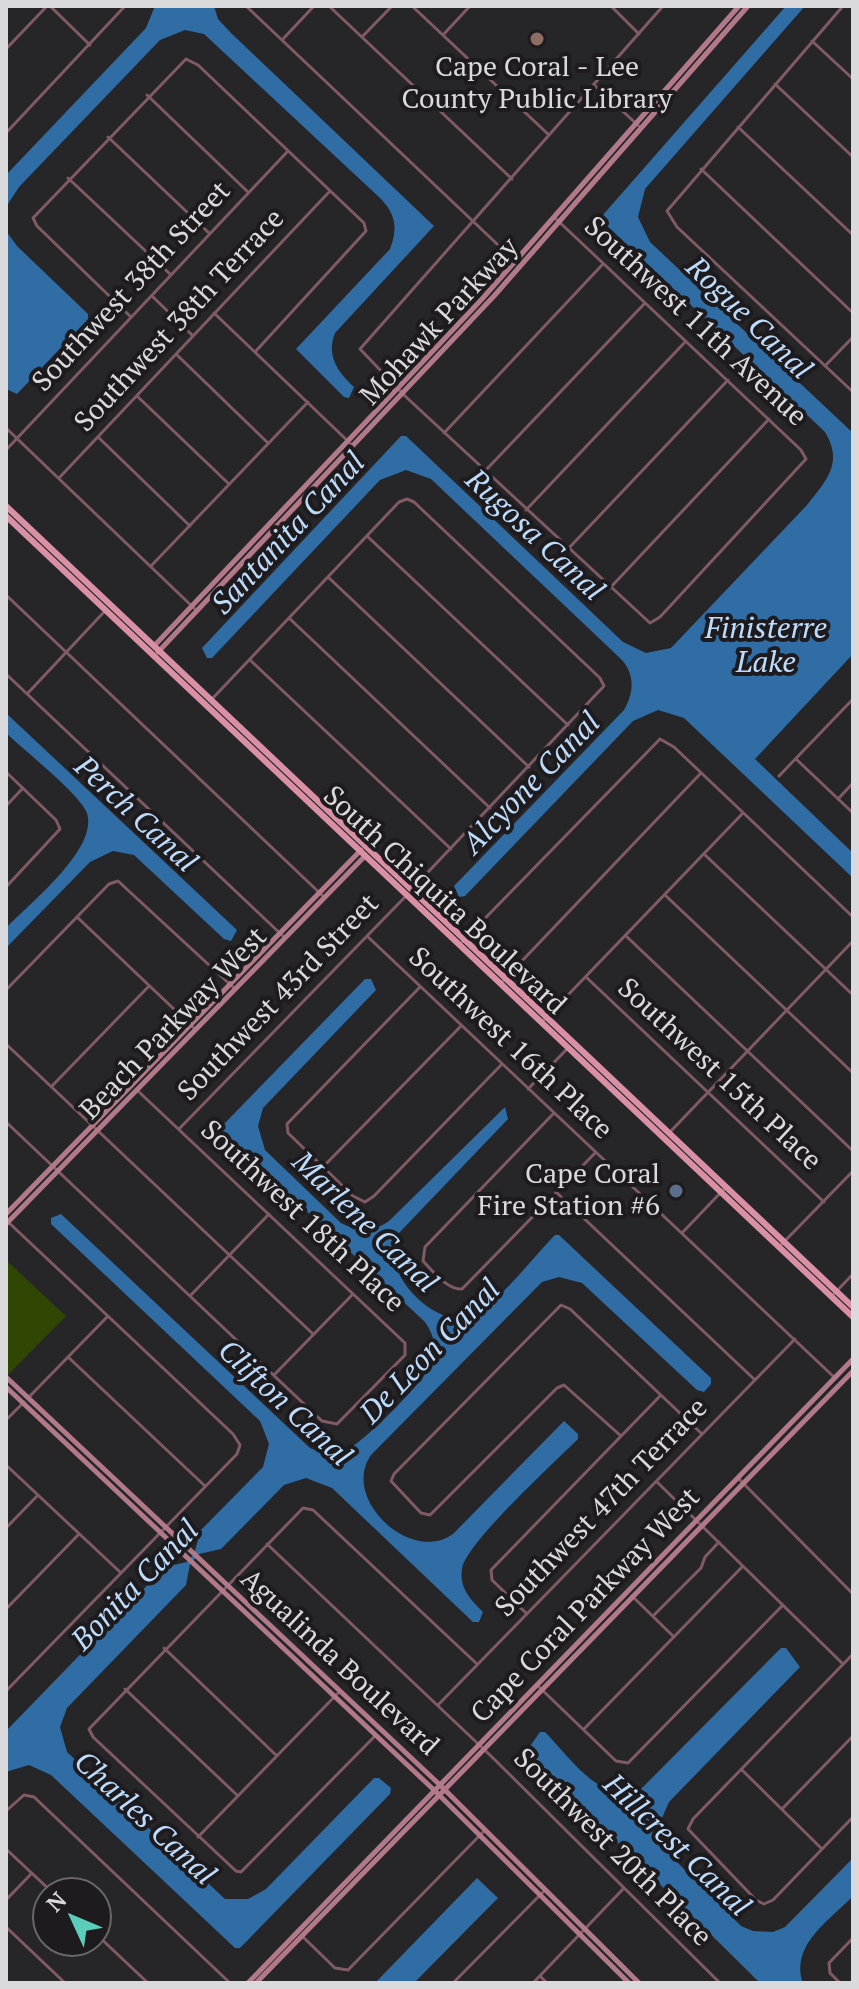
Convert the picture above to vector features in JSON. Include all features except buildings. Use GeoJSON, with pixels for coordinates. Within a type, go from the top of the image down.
{"type":"FeatureCollection","features":[{"type":"Feature","properties":{"kind":"main road","name":"South Chiquita Boulevard"},"geometry":{"type":"LineString","coordinates":[[6,506],[107,608]]}},
{"type":"Feature","properties":{"kind":"main road","name":"South Chiquita Boulevard"},"geometry":{"type":"LineString","coordinates":[[6,516],[782,1244],[834,1294],[853,1317]]}},
{"type":"Feature","properties":{"kind":"main road","name":"South Chiquita Boulevard"},"geometry":{"type":"LineString","coordinates":[[834,1294],[853,1307]]}},
{"type":"Feature","properties":{"kind":"street"},"geometry":{"type":"LineString","coordinates":[[6,49],[49,6],[90,45]]}},
{"type":"Feature","properties":{"kind":"street"},"geometry":{"type":"LineString","coordinates":[[6,133],[125,6]]}},
{"type":"Feature","properties":{"kind":"street"},"geometry":{"type":"LineString","coordinates":[[246,6],[517,264]]}},
{"type":"Feature","properties":{"kind":"street"},"geometry":{"type":"LineString","coordinates":[[282,40],[314,6]]}},
{"type":"Feature","properties":{"kind":"street"},"geometry":{"type":"LineString","coordinates":[[329,6],[512,179]]}},
{"type":"Feature","properties":{"kind":"street"},"geometry":{"type":"LineString","coordinates":[[362,37],[392,6]]}},
{"type":"Feature","properties":{"kind":"street"},"geometry":{"type":"LineString","coordinates":[[412,6],[549,136]]}},
{"type":"Feature","properties":{"kind":"street"},"geometry":{"type":"LineString","coordinates":[[443,35],[470,6]]}},
{"type":"Feature","properties":{"kind":"street"},"geometry":{"type":"LineString","coordinates":[[611,6],[639,34]]}},
{"type":"Feature","properties":{"kind":"street"},"geometry":{"type":"LineString","coordinates":[[663,6],[360,349],[400,391],[609,589],[769,419]]}},
{"type":"Feature","properties":{"kind":"street","name":"Mohawk Parkway"},"geometry":{"type":"LineString","coordinates":[[638,126],[739,6]]}},
{"type":"Feature","properties":{"kind":"street","name":"Mohawk Parkway"},"geometry":{"type":"LineString","coordinates":[[153,652],[517,264],[748,6]]}},
{"type":"Feature","properties":{"kind":"street"},"geometry":{"type":"LineString","coordinates":[[843,6],[673,201],[667,216],[853,392]]}},
{"type":"Feature","properties":{"kind":"street"},"geometry":{"type":"LineString","coordinates":[[812,41],[853,79]]}},
{"type":"Feature","properties":{"kind":"street"},"geometry":{"type":"LineString","coordinates":[[131,317],[37,226],[33,218],[147,95],[186,59],[198,65],[364,223],[366,231],[255,352]]}},
{"type":"Feature","properties":{"kind":"street"},"geometry":{"type":"LineString","coordinates":[[775,84],[853,157]]}},
{"type":"Feature","properties":{"kind":"street"},"geometry":{"type":"LineString","coordinates":[[594,85],[638,126]]}},
{"type":"Feature","properties":{"kind":"street"},"geometry":{"type":"LineString","coordinates":[[147,95],[249,193]]}},
{"type":"Feature","properties":{"kind":"street"},"geometry":{"type":"LineString","coordinates":[[738,127],[853,235]]}},
{"type":"Feature","properties":{"kind":"street"},"geometry":{"type":"LineString","coordinates":[[108,137],[210,234]]}},
{"type":"Feature","properties":{"kind":"street","name":"Southwest 38th Street"},"geometry":{"type":"LineString","coordinates":[[6,450],[288,151]]}},
{"type":"Feature","properties":{"kind":"street"},"geometry":{"type":"LineString","coordinates":[[701,169],[853,313]]}},
{"type":"Feature","properties":{"kind":"street"},"geometry":{"type":"LineString","coordinates":[[68,178],[171,275]]}},
{"type":"Feature","properties":{"kind":"street","name":"Southwest 38th Terrace"},"geometry":{"type":"LineString","coordinates":[[59,478],[330,191]]}},
{"type":"Feature","properties":{"kind":"street","name":"Southwest 11th Avenue"},"geometry":{"type":"LineString","coordinates":[[556,219],[769,419],[801,450],[806,459],[660,617],[650,623],[609,589]]}},
{"type":"Feature","properties":{"kind":"street"},"geometry":{"type":"LineString","coordinates":[[444,433],[604,263]]}},
{"type":"Feature","properties":{"kind":"street"},"geometry":{"type":"LineString","coordinates":[[152,296],[193,335]]}},
{"type":"Feature","properties":{"kind":"street"},"geometry":{"type":"LineString","coordinates":[[485,471],[645,303]]}},
{"type":"Feature","properties":{"kind":"street"},"geometry":{"type":"LineString","coordinates":[[214,313],[351,443]]}},
{"type":"Feature","properties":{"kind":"street"},"geometry":{"type":"LineString","coordinates":[[825,366],[853,337]]}},
{"type":"Feature","properties":{"kind":"street"},"geometry":{"type":"LineString","coordinates":[[526,510],[686,341]]}},
{"type":"Feature","properties":{"kind":"street"},"geometry":{"type":"LineString","coordinates":[[176,354],[268,443]]}},
{"type":"Feature","properties":{"kind":"street"},"geometry":{"type":"LineString","coordinates":[[568,549],[728,380]]}},
{"type":"Feature","properties":{"kind":"street"},"geometry":{"type":"LineString","coordinates":[[137,396],[229,484]]}},
{"type":"Feature","properties":{"kind":"street"},"geometry":{"type":"LineString","coordinates":[[151,566],[308,402]]}},
{"type":"Feature","properties":{"kind":"street"},"geometry":{"type":"LineString","coordinates":[[6,428],[195,608]]}},
{"type":"Feature","properties":{"kind":"street"},"geometry":{"type":"LineString","coordinates":[[98,437],[190,526]]}},
{"type":"Feature","properties":{"kind":"street","name":"Southwest 43rd Street"},"geometry":{"type":"LineString","coordinates":[[179,1129],[409,893],[604,686],[600,678],[407,499],[399,502],[367,536]]}},
{"type":"Feature","properties":{"kind":"street"},"geometry":{"type":"LineString","coordinates":[[208,704],[367,536],[569,726]]}},
{"type":"Feature","properties":{"kind":"street"},"geometry":{"type":"LineString","coordinates":[[328,577],[529,767]]}},
{"type":"Feature","properties":{"kind":"street"},"geometry":{"type":"LineString","coordinates":[[6,595],[322,895]]}},
{"type":"Feature","properties":{"kind":"street"},"geometry":{"type":"LineString","coordinates":[[27,694],[107,608]]}},
{"type":"Feature","properties":{"kind":"street"},"geometry":{"type":"LineString","coordinates":[[289,618],[490,808]]}},
{"type":"Feature","properties":{"kind":"street"},"geometry":{"type":"LineString","coordinates":[[250,660],[451,849]]}},
{"type":"Feature","properties":{"kind":"street"},"geometry":{"type":"LineString","coordinates":[[6,674],[283,936]]}},
{"type":"Feature","properties":{"kind":"street"},"geometry":{"type":"LineString","coordinates":[[779,776],[853,699]]}},
{"type":"Feature","properties":{"kind":"street"},"geometry":{"type":"LineString","coordinates":[[461,942],[660,739],[669,742],[853,917]]}},
{"type":"Feature","properties":{"kind":"street"},"geometry":{"type":"LineString","coordinates":[[796,759],[853,813]]}},
{"type":"Feature","properties":{"kind":"street"},"geometry":{"type":"LineString","coordinates":[[6,772],[59,825],[58,833],[6,887]]}},
{"type":"Feature","properties":{"kind":"street"},"geometry":{"type":"LineString","coordinates":[[502,981],[701,773]]}},
{"type":"Feature","properties":{"kind":"street"},"geometry":{"type":"LineString","coordinates":[[838,799],[853,783]]}},
{"type":"Feature","properties":{"kind":"street"},"geometry":{"type":"LineString","coordinates":[[6,806],[23,788]]}},
{"type":"Feature","properties":{"kind":"street"},"geometry":{"type":"LineString","coordinates":[[544,1020],[743,813]]}},
{"type":"Feature","properties":{"kind":"street","name":"Beach Parkway West"},"geometry":{"type":"LineString","coordinates":[[6,1220],[365,851]]}},
{"type":"Feature","properties":{"kind":"street"},"geometry":{"type":"LineString","coordinates":[[704,854],[853,995]]}},
{"type":"Feature","properties":{"kind":"street"},"geometry":{"type":"LineString","coordinates":[[6,990],[109,884],[118,881],[233,987]]}},
{"type":"Feature","properties":{"kind":"street"},"geometry":{"type":"LineString","coordinates":[[665,895],[853,1073]]}},
{"type":"Feature","properties":{"kind":"street"},"geometry":{"type":"LineString","coordinates":[[77,917],[193,1028]]}},
{"type":"Feature","properties":{"kind":"street","name":"Southwest 16th Place"},"geometry":{"type":"LineString","coordinates":[[367,936],[835,1378]]}},
{"type":"Feature","properties":{"kind":"street"},"geometry":{"type":"LineString","coordinates":[[626,936],[853,1151]]}},
{"type":"Feature","properties":{"kind":"street"},"geometry":{"type":"LineString","coordinates":[[666,1135],[853,941]]}},
{"type":"Feature","properties":{"kind":"street","name":"Southwest 15th Place"},"geometry":{"type":"LineString","coordinates":[[586,977],[824,1202]]}},
{"type":"Feature","properties":{"kind":"street"},"geometry":{"type":"LineString","coordinates":[[51,1087],[149,986]]}},
{"type":"Feature","properties":{"kind":"street"},"geometry":{"type":"LineString","coordinates":[[420,987],[289,1121],[286,1129],[357,1199],[365,1202],[502,1064]]}},
{"type":"Feature","properties":{"kind":"street"},"geometry":{"type":"LineString","coordinates":[[323,1167],[461,1025]]}},
{"type":"Feature","properties":{"kind":"street"},"geometry":{"type":"LineString","coordinates":[[6,1044],[313,1334]]}},
{"type":"Feature","properties":{"kind":"street"},"geometry":{"type":"LineString","coordinates":[[528,1089],[571,1045]]}},
{"type":"Feature","properties":{"kind":"street","name":"Southwest 18th Place"},"geometry":{"type":"LineString","coordinates":[[135,1088],[407,1347],[405,1355],[333,1426],[322,1421],[274,1375]]}},
{"type":"Feature","properties":{"kind":"street"},"geometry":{"type":"LineString","coordinates":[[554,1113],[434,1237],[421,1256],[457,1290],[472,1280],[596,1152]]}},
{"type":"Feature","properties":{"kind":"street"},"geometry":{"type":"LineString","coordinates":[[6,1122],[274,1375],[353,1294]]}},
{"type":"Feature","properties":{"kind":"street"},"geometry":{"type":"LineString","coordinates":[[782,1244],[853,1171]]}},
{"type":"Feature","properties":{"kind":"street"},"geometry":{"type":"LineString","coordinates":[[682,1233],[724,1190]]}},
{"type":"Feature","properties":{"kind":"street"},"geometry":{"type":"LineString","coordinates":[[557,1192],[755,1380]]}},
{"type":"Feature","properties":{"kind":"street"},"geometry":{"type":"LineString","coordinates":[[190,1296],[269,1214]]}},
{"type":"Feature","properties":{"kind":"street"},"geometry":{"type":"LineString","coordinates":[[6,1220],[240,1445],[205,1486],[6,1691]]}},
{"type":"Feature","properties":{"kind":"street"},"geometry":{"type":"LineString","coordinates":[[834,1294],[853,1274]]}},
{"type":"Feature","properties":{"kind":"street"},"geometry":{"type":"LineString","coordinates":[[621,1436],[564,1385],[557,1388],[430,1515],[421,1513],[391,1481],[394,1474],[561,1305],[570,1309],[702,1434]]}},
{"type":"Feature","properties":{"kind":"street"},"geometry":{"type":"LineString","coordinates":[[6,1420],[108,1316]]}},
{"type":"Feature","properties":{"kind":"street","name":"Southwest 47th Terrace"},"geometry":{"type":"LineString","coordinates":[[438,1705],[795,1339]]}},
{"type":"Feature","properties":{"kind":"street"},"geometry":{"type":"LineString","coordinates":[[68,1357],[205,1486]]}},
{"type":"Feature","properties":{"kind":"street","name":"Cape Coral Parkway West"},"geometry":{"type":"LineString","coordinates":[[540,1687],[632,1596],[738,1478],[853,1359]]}},
{"type":"Feature","properties":{"kind":"street","name":"Cape Coral Parkway West"},"geometry":{"type":"LineString","coordinates":[[256,1983],[699,1522],[744,1484],[853,1371]]}},
{"type":"Feature","properties":{"kind":"street","name":"Agualinda Boulevard"},"geometry":{"type":"LineString","coordinates":[[6,1377],[26,1400],[191,1556],[195,1565],[224,1587]]}},
{"type":"Feature","properties":{"kind":"street","name":"Agualinda Boulevard"},"geometry":{"type":"LineString","coordinates":[[6,1387],[26,1400]]}},
{"type":"Feature","properties":{"kind":"street"},"geometry":{"type":"LineString","coordinates":[[808,1417],[822,1391]]}},
{"type":"Feature","properties":{"kind":"street"},"geometry":{"type":"LineString","coordinates":[[527,1614],[491,1575],[494,1567],[661,1395]]}},
{"type":"Feature","properties":{"kind":"street"},"geometry":{"type":"LineString","coordinates":[[776,1450],[776,1444],[796,1418]]}},
{"type":"Feature","properties":{"kind":"street"},"geometry":{"type":"LineString","coordinates":[[6,1465],[121,1573]]}},
{"type":"Feature","properties":{"kind":"street"},"geometry":{"type":"LineString","coordinates":[[738,1478],[853,1594]]}},
{"type":"Feature","properties":{"kind":"street"},"geometry":{"type":"LineString","coordinates":[[656,1482],[843,1664]]}},
{"type":"Feature","properties":{"kind":"street"},"geometry":{"type":"LineString","coordinates":[[6,1528],[38,1495]]}},
{"type":"Feature","properties":{"kind":"street"},"geometry":{"type":"LineString","coordinates":[[378,1732],[241,1872],[198,1837],[93,1737],[89,1729],[224,1587],[298,1512],[308,1507],[477,1664]]}},
{"type":"Feature","properties":{"kind":"street"},"geometry":{"type":"LineString","coordinates":[[6,1609],[79,1534]]}},
{"type":"Feature","properties":{"kind":"street"},"geometry":{"type":"LineString","coordinates":[[653,1616],[701,1568],[705,1557],[719,1542]]}},
{"type":"Feature","properties":{"kind":"street","name":"Southwest 20th Place"},"geometry":{"type":"LineString","coordinates":[[267,1544],[438,1705],[720,1983]]}},
{"type":"Feature","properties":{"kind":"street","name":"Agualinda Boulevard"},"geometry":{"type":"LineString","coordinates":[[191,1556],[201,1560],[224,1587],[439,1790],[629,1983]]}},
{"type":"Feature","properties":{"kind":"street"},"geometry":{"type":"LineString","coordinates":[[583,1729],[743,1566]]}},
{"type":"Feature","properties":{"kind":"street"},"geometry":{"type":"LineString","coordinates":[[632,1596],[674,1637]]}},
{"type":"Feature","properties":{"kind":"street"},"geometry":{"type":"LineString","coordinates":[[540,1687],[624,1765],[783,1605]]}},
{"type":"Feature","properties":{"kind":"street"},"geometry":{"type":"LineString","coordinates":[[164,1648],[277,1756]]}},
{"type":"Feature","properties":{"kind":"street"},"geometry":{"type":"LineString","coordinates":[[853,1654],[693,1819],[688,1829],[756,1900],[764,1904],[773,1900],[853,1817]]}},
{"type":"Feature","properties":{"kind":"street"},"geometry":{"type":"LineString","coordinates":[[125,1689],[238,1796]]}},
{"type":"Feature","properties":{"kind":"street"},"geometry":{"type":"LineString","coordinates":[[198,1837],[337,1694]]}},
{"type":"Feature","properties":{"kind":"street"},"geometry":{"type":"LineString","coordinates":[[782,1809],[853,1736]]}},
{"type":"Feature","properties":{"kind":"street"},"geometry":{"type":"LineString","coordinates":[[741,1769],[822,1849]]}},
{"type":"Feature","properties":{"kind":"street"},"geometry":{"type":"LineString","coordinates":[[6,1811],[20,1797],[28,1795],[230,1983]]}},
{"type":"Feature","properties":{"kind":"street"},"geometry":{"type":"LineString","coordinates":[[300,1934],[344,1972],[482,1833]]}},
{"type":"Feature","properties":{"kind":"street"},"geometry":{"type":"LineString","coordinates":[[6,1849],[35,1877]]}},
{"type":"Feature","properties":{"kind":"street"},"geometry":{"type":"LineString","coordinates":[[6,1900],[32,1874]]}},
{"type":"Feature","properties":{"kind":"street"},"geometry":{"type":"LineString","coordinates":[[533,1983],[624,1888]]}},
{"type":"Feature","properties":{"kind":"street"},"geometry":{"type":"LineString","coordinates":[[453,1983],[542,1892]]}},
{"type":"Feature","properties":{"kind":"street"},"geometry":{"type":"LineString","coordinates":[[6,1927],[65,1983]]}},
{"type":"Feature","properties":{"kind":"street","name":"Agualinda Boulevard"},"geometry":{"type":"LineString","coordinates":[[582,1932],[639,1983]]}},
{"type":"Feature","properties":{"kind":"street","name":"Cape Coral Parkway West"},"geometry":{"type":"LineString","coordinates":[[248,1983],[300,1934]]}},
{"type":"Feature","properties":{"kind":"street"},"geometry":{"type":"LineString","coordinates":[[840,1983],[828,1967],[853,1938]]}},
{"type":"Feature","properties":{"kind":"street"},"geometry":{"type":"LineString","coordinates":[[112,1949],[148,1983]]}},
{"type":"Feature","properties":{"kind":"street"},"geometry":{"type":"LineString","coordinates":[[540,1976],[547,1983]]}},
{"type":"Feature","properties":{"kind":"green space"},"geometry":{"type":"Polygon","coordinates":[[[6,1260],[66,1316],[9,1374],[6,1372],[6,1260]]]}},
{"type":"Feature","properties":{"kind":"water"},"geometry":{"type":"Polygon","coordinates":[[[155,6],[214,6],[218,19],[231,33],[434,226],[335,333],[332,349],[335,363],[354,387],[349,398],[344,397],[296,349],[390,249],[395,228],[392,216],[380,198],[204,34],[185,30],[160,40],[19,187],[6,207],[6,175],[146,28],[155,6]]]}},
{"type":"Feature","properties":{"kind":"water","name":"Finisterre Lake"},"geometry":{"type":"Polygon","coordinates":[[[786,6],[805,6],[645,189],[638,217],[650,242],[853,433],[853,654],[755,759],[853,853],[853,878],[684,718],[658,710],[633,721],[465,896],[459,897],[454,886],[624,710],[632,684],[622,660],[431,479],[406,470],[380,480],[212,658],[207,658],[202,648],[401,436],[406,436],[623,642],[646,653],[671,648],[807,505],[826,480],[833,462],[825,432],[602,221],[602,216],[786,6]]]}},
{"type":"Feature","properties":{"kind":"water"},"geometry":{"type":"Polygon","coordinates":[[[6,231],[17,246],[88,314],[88,319],[17,394],[6,389],[6,231]]]}},
{"type":"Feature","properties":{"kind":"water"},"geometry":{"type":"Polygon","coordinates":[[[6,713],[237,930],[231,941],[224,939],[134,855],[113,851],[90,862],[6,948],[6,928],[61,874],[83,841],[88,825],[81,803],[6,733],[6,713]]]}},
{"type":"Feature","properties":{"kind":"water"},"geometry":{"type":"Polygon","coordinates":[[[365,979],[371,979],[376,990],[263,1108],[258,1126],[265,1150],[341,1223],[353,1228],[371,1229],[389,1221],[505,1107],[508,1119],[398,1234],[394,1248],[395,1263],[412,1293],[440,1314],[455,1318],[469,1317],[490,1303],[555,1235],[559,1235],[711,1378],[711,1384],[704,1392],[697,1390],[582,1283],[559,1277],[542,1282],[371,1455],[364,1472],[365,1490],[373,1508],[386,1523],[419,1541],[437,1541],[454,1533],[564,1421],[578,1434],[578,1439],[494,1523],[467,1557],[462,1569],[462,1582],[470,1598],[483,1612],[479,1622],[473,1622],[332,1488],[306,1478],[284,1485],[221,1549],[199,1554],[190,1564],[186,1585],[67,1708],[60,1727],[67,1752],[225,1899],[248,1899],[266,1889],[374,1778],[379,1778],[391,1788],[390,1794],[240,1948],[235,1948],[51,1775],[29,1765],[6,1772],[6,1731],[165,1567],[187,1562],[194,1554],[201,1530],[263,1467],[269,1444],[260,1421],[51,1224],[51,1218],[61,1214],[310,1448],[332,1454],[341,1453],[365,1437],[393,1411],[427,1371],[434,1352],[431,1332],[425,1322],[222,1132],[222,1126],[365,979]]]}},
{"type":"Feature","properties":{"kind":"water"},"geometry":{"type":"Polygon","coordinates":[[[781,1648],[786,1648],[800,1667],[669,1802],[658,1827],[663,1848],[741,1926],[753,1931],[773,1932],[785,1927],[853,1858],[853,1896],[823,1924],[807,1945],[800,1969],[803,1983],[760,1983],[526,1752],[540,1732],[545,1732],[586,1776],[599,1784],[625,1793],[640,1790],[781,1648]]]}},
{"type":"Feature","properties":{"kind":"water"},"geometry":{"type":"Polygon","coordinates":[[[477,1878],[498,1898],[414,1983],[375,1983],[477,1878]]]}},
{"type":"Feature","properties":{"kind":"place","name":"Cape Coral - Lee County Public Library"},"geometry":{"type":"Point","coordinates":[537,39]}},
{"type":"Feature","properties":{"kind":"place","name":"Cape Coral Fire Station #6"},"geometry":{"type":"Point","coordinates":[676,1191]}},
{"type":"Feature","properties":{"kind":"water label","name":"Rogue Canal"},"geometry":{"type":"Point","coordinates":[748,319]}},
{"type":"Feature","properties":{"kind":"water label","name":"Santanita Canal"},"geometry":{"type":"Point","coordinates":[289,534]}},
{"type":"Feature","properties":{"kind":"water label","name":"Rugosa Canal"},"geometry":{"type":"Point","coordinates":[534,536]}},
{"type":"Feature","properties":{"kind":"water label","name":"Alcyone Canal"},"geometry":{"type":"Point","coordinates":[532,784]}},
{"type":"Feature","properties":{"kind":"water label","name":"Perch Canal"},"geometry":{"type":"Point","coordinates":[135,815]}},
{"type":"Feature","properties":{"kind":"water label","name":"Marlene Canal"},"geometry":{"type":"Point","coordinates":[364,1223]}},
{"type":"Feature","properties":{"kind":"water label","name":"De Leon Canal"},"geometry":{"type":"Point","coordinates":[431,1352]}},
{"type":"Feature","properties":{"kind":"water label","name":"Clifton Canal"},"geometry":{"type":"Point","coordinates":[284,1404]}},
{"type":"Feature","properties":{"kind":"water label","name":"Bonita Canal"},"geometry":{"type":"Point","coordinates":[136,1586]}},
{"type":"Feature","properties":{"kind":"water label","name":"Charles Canal"},"geometry":{"type":"Point","coordinates":[144,1819]}},
{"type":"Feature","properties":{"kind":"water label","name":"Hillcrest Canal"},"geometry":{"type":"Point","coordinates":[676,1846]}}]}
